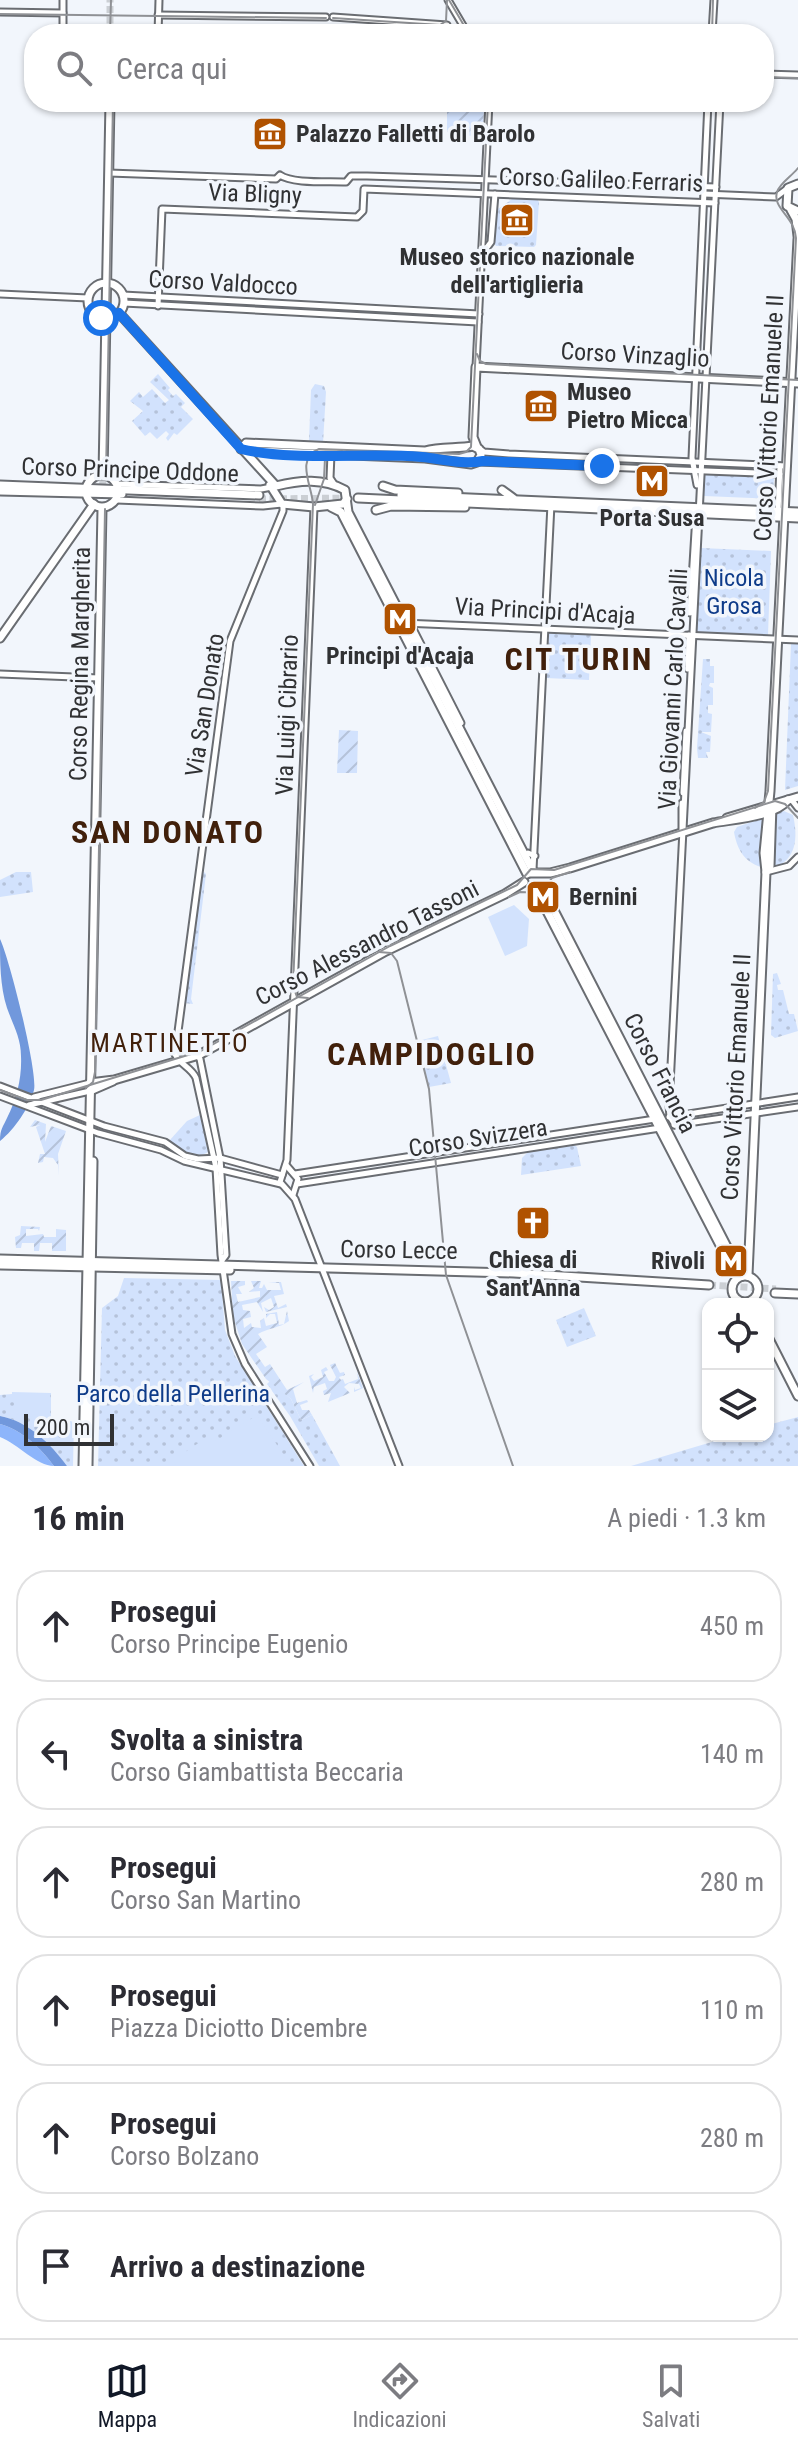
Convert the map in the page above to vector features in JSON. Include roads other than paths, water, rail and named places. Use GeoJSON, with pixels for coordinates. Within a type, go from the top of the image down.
{"type":"FeatureCollection","features":[{"type":"Feature","properties":{"kind":"main road"},"geometry":{"type":"LineString","coordinates":[[103,474],[106,283],[112,173],[109,112]]}},
{"type":"Feature","properties":{"kind":"main road"},"geometry":{"type":"LineString","coordinates":[[793,186],[798,176]]}},
{"type":"Feature","properties":{"kind":"main road","name":"Corso Vittorio Emanuele II"},"geometry":{"type":"LineString","coordinates":[[743,1276],[748,1236],[766,872],[770,866],[774,639],[781,514],[794,383],[798,238],[792,209],[793,186]]}},
{"type":"Feature","properties":{"kind":"main road"},"geometry":{"type":"LineString","coordinates":[[106,283],[118,287],[123,299],[119,313],[106,318],[92,312],[88,298],[93,288],[106,283]]}},
{"type":"Feature","properties":{"kind":"main road"},"geometry":{"type":"LineString","coordinates":[[119,313],[274,486],[283,502]]}},
{"type":"Feature","properties":{"kind":"main road"},"geometry":{"type":"LineString","coordinates":[[330,450],[477,462],[481,455],[473,437],[476,367]]}},
{"type":"Feature","properties":{"kind":"main road","name":"Corso Vinzaglio"},"geometry":{"type":"LineString","coordinates":[[476,367],[794,383]]}},
{"type":"Feature","properties":{"kind":"main road"},"geometry":{"type":"LineString","coordinates":[[466,462],[463,454],[473,437]]}},
{"type":"Feature","properties":{"kind":"main road"},"geometry":{"type":"LineString","coordinates":[[241,449],[246,443],[330,450],[478,448]]}},
{"type":"Feature","properties":{"kind":"main road","name":"Corso Principe Oddone"},"geometry":{"type":"LineString","coordinates":[[90,498],[92,479],[116,492]]}},
{"type":"Feature","properties":{"kind":"main road"},"geometry":{"type":"LineString","coordinates":[[274,486],[298,483],[336,485]]}},
{"type":"Feature","properties":{"kind":"main road"},"geometry":{"type":"LineString","coordinates":[[283,502],[281,489],[298,483]]}},
{"type":"Feature","properties":{"kind":"main road","name":"Corso Francia"},"geometry":{"type":"LineString","coordinates":[[336,485],[345,490],[349,515],[662,1127],[743,1276]]}},
{"type":"Feature","properties":{"kind":"main road"},"geometry":{"type":"LineString","coordinates":[[383,486],[393,490],[456,492],[480,501]]}},
{"type":"Feature","properties":{"kind":"main road","name":"Corso Principe Oddone"},"geometry":{"type":"LineString","coordinates":[[0,488],[90,498],[116,492],[259,497]]}},
{"type":"Feature","properties":{"kind":"main road"},"geometry":{"type":"LineString","coordinates":[[502,490],[515,500]]}},
{"type":"Feature","properties":{"kind":"main road","name":"Corso Principe Oddone"},"geometry":{"type":"LineString","coordinates":[[90,498],[116,492]]}},
{"type":"Feature","properties":{"kind":"main road"},"geometry":{"type":"LineString","coordinates":[[358,496],[798,515]]}},
{"type":"Feature","properties":{"kind":"main road"},"geometry":{"type":"LineString","coordinates":[[0,638],[85,514],[90,498]]}},
{"type":"Feature","properties":{"kind":"main road"},"geometry":{"type":"LineString","coordinates":[[283,502],[335,508],[347,499]]}},
{"type":"Feature","properties":{"kind":"main road"},"geometry":{"type":"LineString","coordinates":[[376,510],[391,506],[458,508],[480,501],[515,500],[551,504]]}},
{"type":"Feature","properties":{"kind":"main road","name":"Corso Francia"},"geometry":{"type":"LineString","coordinates":[[335,508],[405,623],[459,724],[535,880]]}},
{"type":"Feature","properties":{"kind":"main road","name":"Corso Regina Margherita"},"geometry":{"type":"LineString","coordinates":[[86,1466],[102,509]]}},
{"type":"Feature","properties":{"kind":"main road","name":"Corso Alessandro Tassoni"},"geometry":{"type":"LineString","coordinates":[[92,1086],[177,1058],[199,1055],[386,951],[535,880],[713,823],[738,820],[769,808],[782,807],[792,799]]}},
{"type":"Feature","properties":{"kind":"main road","name":"Corso Lecce"},"geometry":{"type":"LineString","coordinates":[[0,1262],[514,1273],[709,1287]]}},
{"type":"Feature","properties":{"kind":"main road"},"geometry":{"type":"LineString","coordinates":[[738,1298],[733,1294],[733,1283],[743,1276],[757,1281],[759,1287],[754,1298]]}},
{"type":"Feature","properties":{"kind":"main road"},"geometry":{"type":"LineString","coordinates":[[776,1291],[798,1292]]}},
{"type":"Feature","properties":{"kind":"main road"},"geometry":{"type":"LineString","coordinates":[[774,1340],[798,1386]]}},
{"type":"Feature","properties":{"kind":"main road"},"geometry":{"type":"LineString","coordinates":[[774,1349],[798,1396]]}},
{"type":"Feature","properties":{"kind":"street"},"geometry":{"type":"LineString","coordinates":[[63,0],[63,24]]}},
{"type":"Feature","properties":{"kind":"street"},"geometry":{"type":"LineString","coordinates":[[158,24],[159,0]]}},
{"type":"Feature","properties":{"kind":"street"},"geometry":{"type":"LineString","coordinates":[[448,0],[459,24]]}},
{"type":"Feature","properties":{"kind":"street"},"geometry":{"type":"LineString","coordinates":[[713,24],[714,0]]}},
{"type":"Feature","properties":{"kind":"street"},"geometry":{"type":"LineString","coordinates":[[0,12],[63,13]]}},
{"type":"Feature","properties":{"kind":"street"},"geometry":{"type":"LineString","coordinates":[[158,15],[331,17],[432,24]]}},
{"type":"Feature","properties":{"kind":"street"},"geometry":{"type":"LineString","coordinates":[[774,74],[798,75]]}},
{"type":"Feature","properties":{"kind":"street"},"geometry":{"type":"LineString","coordinates":[[476,367],[489,112]]}},
{"type":"Feature","properties":{"kind":"street"},"geometry":{"type":"LineString","coordinates":[[698,496],[692,462],[708,112]]}},
{"type":"Feature","properties":{"kind":"street"},"geometry":{"type":"LineString","coordinates":[[698,496],[707,379],[720,112]]}},
{"type":"Feature","properties":{"kind":"street"},"geometry":{"type":"LineString","coordinates":[[112,173],[276,179],[280,183],[284,179],[346,182],[351,176],[365,176],[484,187]]}},
{"type":"Feature","properties":{"kind":"street"},"geometry":{"type":"LineString","coordinates":[[482,254],[491,242],[497,194],[506,187],[498,180]]}},
{"type":"Feature","properties":{"kind":"street","name":"Corso Galileo Ferraris"},"geometry":{"type":"LineString","coordinates":[[484,187],[498,180],[716,187]]}},
{"type":"Feature","properties":{"kind":"street"},"geometry":{"type":"LineString","coordinates":[[792,209],[776,197],[793,186]]}},
{"type":"Feature","properties":{"kind":"street","name":"Corso Galileo Ferraris"},"geometry":{"type":"LineString","coordinates":[[484,187],[497,194],[715,203]]}},
{"type":"Feature","properties":{"kind":"street","name":"Via Bligny"},"geometry":{"type":"LineString","coordinates":[[159,298],[162,209],[357,217],[362,214],[364,189],[484,187]]}},
{"type":"Feature","properties":{"kind":"street","name":"Corso Galileo Ferraris"},"geometry":{"type":"LineString","coordinates":[[704,194],[776,197]]}},
{"type":"Feature","properties":{"kind":"street"},"geometry":{"type":"LineString","coordinates":[[0,294],[88,298]]}},
{"type":"Feature","properties":{"kind":"street"},"geometry":{"type":"LineString","coordinates":[[478,336],[481,331],[480,296]]}},
{"type":"Feature","properties":{"kind":"street"},"geometry":{"type":"LineString","coordinates":[[158,306],[159,298]]}},
{"type":"Feature","properties":{"kind":"street","name":"Corso Valdocco"},"geometry":{"type":"LineString","coordinates":[[123,299],[159,298],[479,314]]}},
{"type":"Feature","properties":{"kind":"street","name":"Corso Valdocco"},"geometry":{"type":"LineString","coordinates":[[123,299],[158,306],[478,322]]}},
{"type":"Feature","properties":{"kind":"street"},"geometry":{"type":"LineString","coordinates":[[478,448],[484,452],[508,454],[784,466]]}},
{"type":"Feature","properties":{"kind":"street"},"geometry":{"type":"LineString","coordinates":[[330,450],[330,478],[336,485]]}},
{"type":"Feature","properties":{"kind":"street"},"geometry":{"type":"LineString","coordinates":[[507,463],[512,458],[508,454]]}},
{"type":"Feature","properties":{"kind":"street"},"geometry":{"type":"LineString","coordinates":[[606,458],[606,466]]}},
{"type":"Feature","properties":{"kind":"street"},"geometry":{"type":"LineString","coordinates":[[477,462],[780,474]]}},
{"type":"Feature","properties":{"kind":"street","name":"Corso Vittorio Emanuele II"},"geometry":{"type":"LineString","coordinates":[[781,514],[780,474],[784,466]]}},
{"type":"Feature","properties":{"kind":"street","name":"Corso Principe Oddone"},"geometry":{"type":"LineString","coordinates":[[116,492],[262,489],[274,486]]}},
{"type":"Feature","properties":{"kind":"street","name":"Corso Principe Oddone"},"geometry":{"type":"LineString","coordinates":[[116,492],[263,506],[283,502]]}},
{"type":"Feature","properties":{"kind":"street","name":"Via Giovanni Carlo Cavalli"},"geometry":{"type":"LineString","coordinates":[[672,1116],[670,1097],[698,496]]}},
{"type":"Feature","properties":{"kind":"street","name":"Via San Donato"},"geometry":{"type":"LineString","coordinates":[[177,1058],[230,641],[283,511],[283,502]]}},
{"type":"Feature","properties":{"kind":"street"},"geometry":{"type":"LineString","coordinates":[[535,880],[551,504]]}},
{"type":"Feature","properties":{"kind":"street","name":"Via Luigi Cibrario"},"geometry":{"type":"LineString","coordinates":[[293,1003],[317,507]]}},
{"type":"Feature","properties":{"kind":"street","name":"Via Principi d'Acaja"},"geometry":{"type":"LineString","coordinates":[[405,623],[798,640]]}},
{"type":"Feature","properties":{"kind":"street"},"geometry":{"type":"LineString","coordinates":[[0,674],[99,678]]}},
{"type":"Feature","properties":{"kind":"street"},"geometry":{"type":"LineString","coordinates":[[792,799],[798,808]]}},
{"type":"Feature","properties":{"kind":"street"},"geometry":{"type":"LineString","coordinates":[[528,853],[535,857]]}},
{"type":"Feature","properties":{"kind":"street"},"geometry":{"type":"LineString","coordinates":[[766,872],[783,869],[798,857]]}},
{"type":"Feature","properties":{"kind":"street"},"geometry":{"type":"LineString","coordinates":[[293,1003],[286,1165],[293,1196],[399,1466]]}},
{"type":"Feature","properties":{"kind":"street","name":"Corso Alessandro Tassoni"},"geometry":{"type":"LineString","coordinates":[[177,1058],[191,1049],[199,1055]]}},
{"type":"Feature","properties":{"kind":"street"},"geometry":{"type":"LineString","coordinates":[[199,1055],[219,1168],[221,1255],[228,1317],[238,1350],[310,1466]]}},
{"type":"Feature","properties":{"kind":"street"},"geometry":{"type":"LineString","coordinates":[[177,1058],[196,1078],[217,1158]]}},
{"type":"Feature","properties":{"kind":"street"},"geometry":{"type":"LineString","coordinates":[[0,1086],[8,1089],[1,1098]]}},
{"type":"Feature","properties":{"kind":"street","name":"Corso Alessandro Tassoni"},"geometry":{"type":"LineString","coordinates":[[32,1097],[92,1086]]}},
{"type":"Feature","properties":{"kind":"street","name":"Corso Alessandro Tassoni"},"geometry":{"type":"LineString","coordinates":[[28,1105],[45,1103],[92,1086]]}},
{"type":"Feature","properties":{"kind":"street","name":"Corso Svizzera"},"geometry":{"type":"LineString","coordinates":[[8,1089],[32,1097],[91,1126],[165,1142],[185,1156],[217,1158],[288,1174],[798,1097]]}},
{"type":"Feature","properties":{"kind":"street","name":"Corso Svizzera"},"geometry":{"type":"LineString","coordinates":[[1,1098],[219,1168],[281,1184]]}},
{"type":"Feature","properties":{"kind":"street"},"geometry":{"type":"LineString","coordinates":[[771,1101],[769,1105],[772,1110]]}},
{"type":"Feature","properties":{"kind":"street","name":"Corso Svizzera"},"geometry":{"type":"LineString","coordinates":[[293,1187],[798,1107]]}},
{"type":"Feature","properties":{"kind":"street"},"geometry":{"type":"LineString","coordinates":[[672,1116],[676,1125]]}},
{"type":"Feature","properties":{"kind":"street"},"geometry":{"type":"LineString","coordinates":[[288,1174],[281,1184],[293,1187]]}},
{"type":"Feature","properties":{"kind":"tunnel"},"geometry":{"type":"LineString","coordinates":[[110,0],[110,24]]}},
{"type":"Feature","properties":{"kind":"tunnel"},"geometry":{"type":"LineString","coordinates":[[102,509],[103,474]]}},
{"type":"Feature","properties":{"kind":"tunnel"},"geometry":{"type":"LineString","coordinates":[[259,499],[358,498]]}},
{"type":"Feature","properties":{"kind":"tunnel"},"geometry":{"type":"LineString","coordinates":[[709,1285],[776,1289]]}},
{"type":"Feature","properties":{"kind":"tram line"},"geometry":{"type":"LineString","coordinates":[[110,24],[111,0]]}},
{"type":"Feature","properties":{"kind":"tram line"},"geometry":{"type":"LineString","coordinates":[[442,24],[446,21],[447,0]]}},
{"type":"Feature","properties":{"kind":"tram line"},"geometry":{"type":"LineString","coordinates":[[449,0],[463,24]]}},
{"type":"Feature","properties":{"kind":"tram line"},"geometry":{"type":"LineString","coordinates":[[712,24],[713,0]]}},
{"type":"Feature","properties":{"kind":"tram line"},"geometry":{"type":"LineString","coordinates":[[0,14],[326,18]]}},
{"type":"Feature","properties":{"kind":"tram line"},"geometry":{"type":"LineString","coordinates":[[333,18],[425,24]]}},
{"type":"Feature","properties":{"kind":"tram line"},"geometry":{"type":"LineString","coordinates":[[774,77],[798,78]]}},
{"type":"Feature","properties":{"kind":"tram line"},"geometry":{"type":"LineString","coordinates":[[106,474],[113,112]]}},
{"type":"Feature","properties":{"kind":"tram line"},"geometry":{"type":"LineString","coordinates":[[308,998],[297,997],[293,986],[313,504],[306,466],[312,453],[319,449],[459,454],[471,447],[488,112]]}},
{"type":"Feature","properties":{"kind":"tram line"},"geometry":{"type":"LineString","coordinates":[[755,808],[764,802],[768,791],[796,238],[792,224],[776,198],[781,186],[798,168]]}},
{"type":"Feature","properties":{"kind":"tram line"},"geometry":{"type":"LineString","coordinates":[[477,354],[480,361],[486,364],[798,380]]}},
{"type":"Feature","properties":{"kind":"tram line"},"geometry":{"type":"LineString","coordinates":[[315,505],[324,479],[325,458],[342,451]]}},
{"type":"Feature","properties":{"kind":"tram line"},"geometry":{"type":"LineString","coordinates":[[86,1088],[93,1082],[95,1072],[105,509]]}},
{"type":"Feature","properties":{"kind":"tram line"},"geometry":{"type":"LineString","coordinates":[[0,1090],[27,1100],[41,1100],[201,1051],[390,946],[517,885],[531,869],[554,870],[775,801],[785,804],[798,818]]}},
{"type":"Feature","properties":{"kind":"tram line"},"geometry":{"type":"LineString","coordinates":[[509,897],[520,892],[541,893],[552,878],[570,872]]}},
{"type":"Feature","properties":{"kind":"tram line"},"geometry":{"type":"LineString","coordinates":[[379,952],[391,953],[397,961],[429,1089],[446,1275],[513,1466]]}},
{"type":"Feature","properties":{"kind":"place","name":"Palazzo Falletti di Barolo"},"geometry":{"type":"Point","coordinates":[270,134]}},
{"type":"Feature","properties":{"kind":"place","name":"Museo storico nazionale dell'artiglieria"},"geometry":{"type":"Point","coordinates":[517,220]}},
{"type":"Feature","properties":{"kind":"place","name":"Museo Pietro Micca"},"geometry":{"type":"Point","coordinates":[541,406]}},
{"type":"Feature","properties":{"kind":"place","name":"Porta Susa"},"geometry":{"type":"Point","coordinates":[652,481]}},
{"type":"Feature","properties":{"kind":"place","name":"Principi d'Acaja"},"geometry":{"type":"Point","coordinates":[400,619]}},
{"type":"Feature","properties":{"kind":"place","name":"Bernini"},"geometry":{"type":"Point","coordinates":[543,897]}},
{"type":"Feature","properties":{"kind":"place","name":"Chiesa di Sant'Anna"},"geometry":{"type":"Point","coordinates":[533,1223]}},
{"type":"Feature","properties":{"kind":"place","name":"Rivoli"},"geometry":{"type":"Point","coordinates":[731,1261]}},
{"type":"Feature","properties":{"kind":"district","name":"CIT TURIN"},"geometry":{"type":"Point","coordinates":[579,659]}},
{"type":"Feature","properties":{"kind":"district","name":"SAN DONATO"},"geometry":{"type":"Point","coordinates":[168,832]}},
{"type":"Feature","properties":{"kind":"district","name":"MARTINETTO"},"geometry":{"type":"Point","coordinates":[170,1043]}},
{"type":"Feature","properties":{"kind":"district","name":"CAMPIDOGLIO"},"geometry":{"type":"Point","coordinates":[432,1054]}},
{"type":"Feature","properties":{"kind":"park label","name":"Nicola Grosa"},"geometry":{"type":"Point","coordinates":[734,592]}},
{"type":"Feature","properties":{"kind":"park label","name":"Parco della Pellerina"},"geometry":{"type":"Point","coordinates":[173,1394]}}]}
